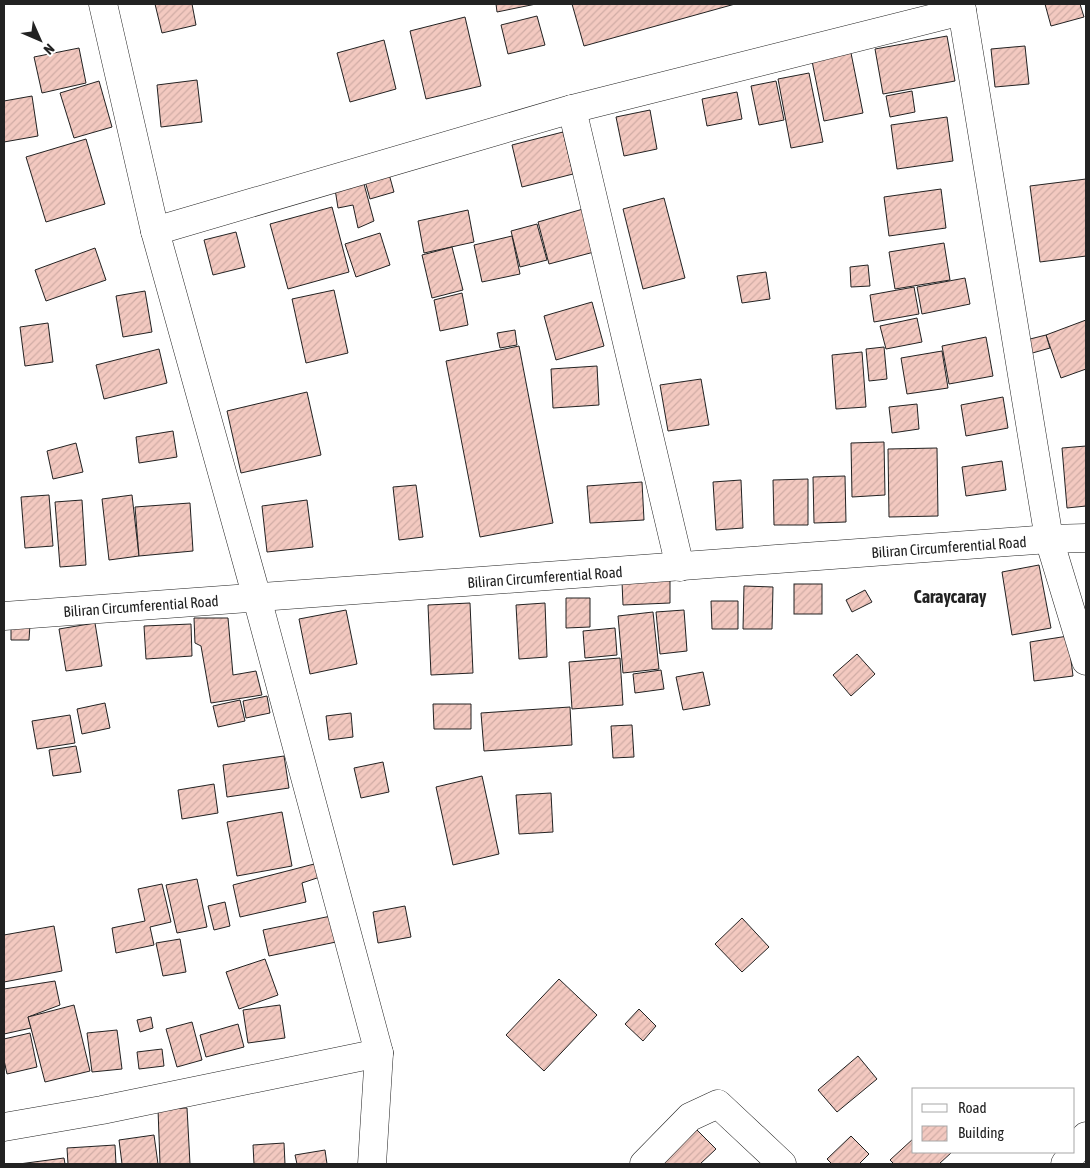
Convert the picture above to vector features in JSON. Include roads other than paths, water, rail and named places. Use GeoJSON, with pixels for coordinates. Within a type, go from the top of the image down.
{"type":"FeatureCollection","features":[{"type":"Feature","properties":{"kind":"street"},"geometry":{"type":"LineString","coordinates":[[103,4],[155,231],[257,598],[379,1053],[372,1164]]}},
{"type":"Feature","properties":{"kind":"street"},"geometry":{"type":"LineString","coordinates":[[155,231],[572,109],[962,8],[1049,540],[1086,661]]}},
{"type":"Feature","properties":{"kind":"street"},"geometry":{"type":"LineString","coordinates":[[572,109],[680,567]]}},
{"type":"Feature","properties":{"kind":"street","name":"Biliran Circumferential Road"},"geometry":{"type":"LineString","coordinates":[[4,616],[1086,538]]}},
{"type":"Feature","properties":{"kind":"street"},"geometry":{"type":"LineString","coordinates":[[4,1126],[111,1108],[379,1053]]}},
{"type":"Feature","properties":{"kind":"street"},"geometry":{"type":"LineString","coordinates":[[644,1164],[690,1118],[718,1104],[782,1164]]}},
{"type":"Feature","properties":{"kind":"street"},"geometry":{"type":"LineString","coordinates":[[1075,1151],[1086,1136]]}},
{"type":"Feature","properties":{"kind":"street"},"geometry":{"type":"LineString","coordinates":[[1065,1164],[1073,1153]]}},
{"type":"Feature","properties":{"kind":"district","name":"Caraycaray"},"geometry":{"type":"Point","coordinates":[950,596]}}]}
